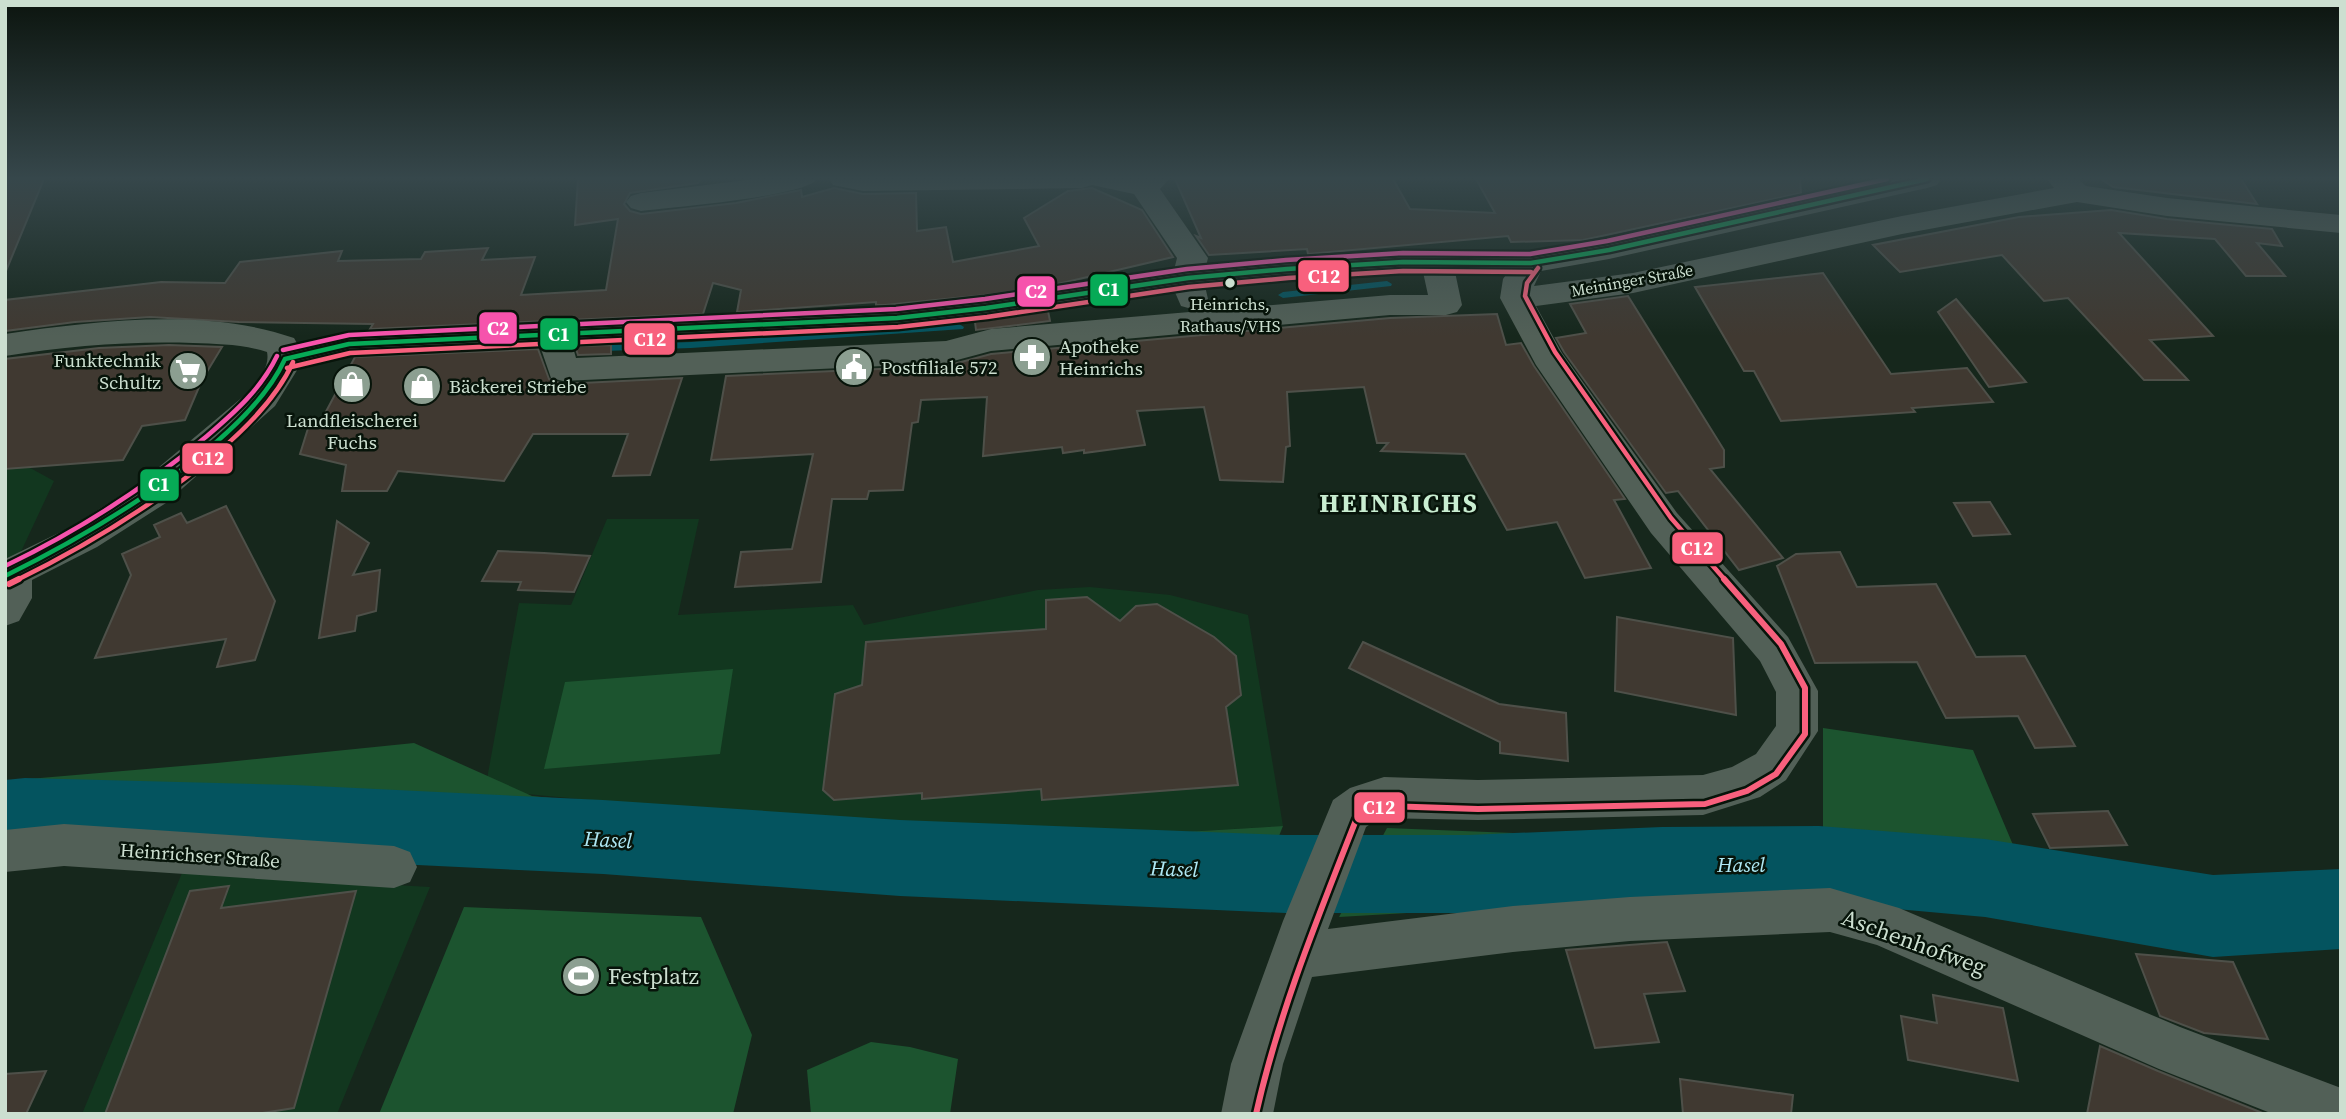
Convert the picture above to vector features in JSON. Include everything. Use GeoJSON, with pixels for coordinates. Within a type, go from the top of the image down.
{"type":"FeatureCollection","features":[{"type":"Feature","properties":{"kind":"street"},"geometry":{"type":"LineString","coordinates":[[1175,231],[1193,258],[1188,278],[1196,322]]}},
{"type":"Feature","properties":{"kind":"street","name":"Meininger Straße"},"geometry":{"type":"LineString","coordinates":[[285,359],[349,344],[553,334],[563,370],[782,341],[946,352],[989,324],[1188,278],[1375,263],[1531,263],[1693,231]]}},
{"type":"Feature","properties":{"kind":"street","name":"Meininger Straße"},"geometry":{"type":"LineString","coordinates":[[1516,299],[1633,283],[1873,231]]}},
{"type":"Feature","properties":{"kind":"street","name":"Meininger Straße"},"geometry":{"type":"LineString","coordinates":[[989,324],[1196,322],[1390,305],[1446,305],[1437,262]]}},
{"type":"Feature","properties":{"kind":"street"},"geometry":{"type":"LineString","coordinates":[[1247,1114],[1257,1064],[1301,938],[1349,814],[1366,802],[1384,797],[1478,800],[1703,795],[1744,783],[1771,767],[1797,731],[1797,691],[1774,649],[1664,523],[1548,357],[1516,299],[1520,279],[1531,263]]}},
{"type":"Feature","properties":{"kind":"street"},"geometry":{"type":"LineString","coordinates":[[5,345],[48,338],[140,330],[221,333],[260,336],[282,346],[285,359],[280,374],[263,398],[153,493],[8,586]]}},
{"type":"Feature","properties":{"kind":"street","name":"Heinrichser Straße"},"geometry":{"type":"LineString","coordinates":[[5,851],[64,845],[394,867]]}},
{"type":"Feature","properties":{"kind":"street","name":"Aschenhofweg"},"geometry":{"type":"LineString","coordinates":[[1301,938],[1513,929],[1617,920],[1830,910],[1882,924],[2177,1051],[2340,1114]]}},
{"type":"Feature","properties":{"kind":"shaded area"},"geometry":{"type":"Polygon","coordinates":[[[5,463],[23,464],[54,481],[19,556],[5,562],[5,463]]]}},
{"type":"Feature","properties":{"kind":"shaded area"},"geometry":{"type":"Polygon","coordinates":[[[607,519],[699,519],[678,615],[853,605],[864,625],[1038,590],[1090,587],[1170,595],[1248,615],[1283,826],[1151,834],[980,837],[485,790],[519,603],[571,605],[607,519]]]}},
{"type":"Feature","properties":{"kind":"shaded area"},"geometry":{"type":"Polygon","coordinates":[[[733,669],[720,754],[544,769],[565,682],[733,669]]]}},
{"type":"Feature","properties":{"kind":"shaded area"},"geometry":{"type":"Polygon","coordinates":[[[1823,728],[1973,750],[2024,871],[2164,881],[2190,938],[1861,896],[1717,895],[1339,917],[1387,828],[1823,845],[1823,728]]]}},
{"type":"Feature","properties":{"kind":"shaded area"},"geometry":{"type":"Polygon","coordinates":[[[414,743],[532,796],[793,822],[980,837],[1151,834],[1283,826],[1249,911],[1133,900],[590,865],[295,840],[145,836],[140,823],[5,835],[5,781],[414,743]]]}},
{"type":"Feature","properties":{"kind":"shaded area"},"geometry":{"type":"Polygon","coordinates":[[[182,873],[430,887],[337,1114],[82,1114],[182,873]]]}},
{"type":"Feature","properties":{"kind":"shaded area","name":"Festplatz"},"geometry":{"type":"Polygon","coordinates":[[[464,907],[701,917],[752,1035],[733,1114],[379,1114],[464,907]]]}},
{"type":"Feature","properties":{"kind":"shaded area"},"geometry":{"type":"Polygon","coordinates":[[[871,1042],[910,1047],[958,1059],[950,1114],[811,1114],[807,1070],[871,1042]]]}},
{"type":"Feature","properties":{"kind":"building"},"geometry":{"type":"Polygon","coordinates":[[[5,231],[22,231],[6,271],[5,231]]]}},
{"type":"Feature","properties":{"kind":"building"},"geometry":{"type":"Polygon","coordinates":[[[616,231],[947,231],[953,262],[1039,246],[1031,231],[1156,231],[1173,257],[1049,286],[885,305],[876,305],[876,302],[737,312],[741,290],[713,283],[703,314],[370,329],[373,324],[239,322],[150,317],[75,322],[5,331],[5,300],[161,282],[225,283],[240,262],[342,251],[338,261],[421,259],[425,252],[488,248],[482,260],[535,257],[521,295],[606,290],[616,231]]]}},
{"type":"Feature","properties":{"kind":"building"},"geometry":{"type":"Polygon","coordinates":[[[1198,231],[1624,231],[1583,240],[1511,242],[1508,236],[1308,254],[1307,249],[1209,255],[1196,236],[1201,238],[1198,231]]]}},
{"type":"Feature","properties":{"kind":"building"},"geometry":{"type":"Polygon","coordinates":[[[1945,231],[2273,231],[2282,246],[2257,243],[2285,276],[2246,276],[2215,239],[2119,233],[2213,336],[2150,340],[2188,380],[2144,380],[2068,298],[2044,301],[2002,255],[1900,272],[1873,245],[1945,231]]]}},
{"type":"Feature","properties":{"kind":"building"},"geometry":{"type":"Polygon","coordinates":[[[1823,273],[1891,374],[1967,368],[1993,402],[1912,408],[1915,412],[1781,421],[1754,371],[1744,371],[1695,287],[1823,273]]]}},
{"type":"Feature","properties":{"kind":"building"},"geometry":{"type":"Polygon","coordinates":[[[1628,296],[1724,450],[1724,467],[1710,469],[1783,558],[1739,570],[1678,491],[1666,493],[1564,352],[1556,338],[1586,333],[1570,304],[1628,296]]]}},
{"type":"Feature","properties":{"kind":"building"},"geometry":{"type":"Polygon","coordinates":[[[1956,299],[2026,382],[1989,387],[1938,312],[1956,299]]]}},
{"type":"Feature","properties":{"kind":"building"},"geometry":{"type":"Polygon","coordinates":[[[1048,311],[1050,321],[976,330],[975,322],[1048,311]]]}},
{"type":"Feature","properties":{"kind":"building"},"geometry":{"type":"Polygon","coordinates":[[[1497,314],[1506,345],[1521,343],[1625,499],[1614,500],[1651,568],[1585,578],[1557,522],[1507,530],[1465,454],[1381,451],[1388,443],[1377,443],[1364,387],[1287,392],[1290,446],[1286,447],[1283,482],[1220,480],[1204,407],[1137,411],[1145,445],[1084,453],[1084,450],[1063,453],[1062,447],[983,456],[987,397],[921,400],[918,422],[912,423],[903,490],[869,491],[867,499],[832,499],[821,582],[735,587],[741,552],[792,549],[813,454],[711,460],[726,376],[946,366],[991,354],[1390,318],[1497,314]]]}},
{"type":"Feature","properties":{"kind":"building"},"geometry":{"type":"Polygon","coordinates":[[[169,345],[222,347],[202,380],[185,420],[142,426],[123,460],[5,469],[5,359],[99,348],[169,345]]]}},
{"type":"Feature","properties":{"kind":"building"},"geometry":{"type":"Polygon","coordinates":[[[611,345],[611,354],[578,355],[575,346],[611,345]]]}},
{"type":"Feature","properties":{"kind":"building"},"geometry":{"type":"Polygon","coordinates":[[[538,349],[549,379],[562,384],[682,378],[650,475],[613,476],[628,434],[533,434],[504,481],[398,471],[387,491],[342,491],[346,465],[300,454],[310,422],[321,421],[355,357],[538,349]]]}},
{"type":"Feature","properties":{"kind":"building"},"geometry":{"type":"Polygon","coordinates":[[[1990,502],[2010,534],[1973,536],[1954,503],[1990,502]]]}},
{"type":"Feature","properties":{"kind":"building"},"geometry":{"type":"Polygon","coordinates":[[[226,506],[275,601],[255,660],[217,667],[226,639],[95,658],[131,575],[122,554],[160,537],[154,525],[181,513],[187,523],[226,506]]]}},
{"type":"Feature","properties":{"kind":"building"},"geometry":{"type":"Polygon","coordinates":[[[337,521],[369,543],[353,575],[380,570],[376,611],[357,616],[355,631],[319,638],[337,521]]]}},
{"type":"Feature","properties":{"kind":"building"},"geometry":{"type":"Polygon","coordinates":[[[498,551],[590,556],[574,592],[518,590],[521,582],[482,581],[498,551]]]}},
{"type":"Feature","properties":{"kind":"building"},"geometry":{"type":"Polygon","coordinates":[[[1840,552],[1857,587],[1936,584],[1976,657],[2025,656],[2075,746],[2035,748],[2018,716],[1946,718],[1917,662],[1815,663],[1777,566],[1796,554],[1840,552]]]}},
{"type":"Feature","properties":{"kind":"building"},"geometry":{"type":"Polygon","coordinates":[[[1087,597],[1120,621],[1136,606],[1157,604],[1214,637],[1236,656],[1241,695],[1226,707],[1238,785],[1042,800],[1041,789],[922,799],[922,793],[834,800],[823,790],[835,694],[862,685],[866,642],[1046,629],[1046,600],[1087,597]]]}},
{"type":"Feature","properties":{"kind":"building"},"geometry":{"type":"Polygon","coordinates":[[[1617,617],[1733,638],[1736,715],[1615,691],[1617,617]]]}},
{"type":"Feature","properties":{"kind":"building"},"geometry":{"type":"Polygon","coordinates":[[[1363,642],[1499,704],[1566,713],[1568,761],[1500,753],[1500,742],[1349,668],[1363,642]]]}},
{"type":"Feature","properties":{"kind":"building"},"geometry":{"type":"Polygon","coordinates":[[[2108,811],[2127,845],[2050,848],[2033,814],[2108,811]]]}},
{"type":"Feature","properties":{"kind":"building"},"geometry":{"type":"Polygon","coordinates":[[[229,886],[221,908],[356,891],[294,1108],[256,1114],[105,1114],[190,891],[229,886]]]}},
{"type":"Feature","properties":{"kind":"building"},"geometry":{"type":"Polygon","coordinates":[[[1667,942],[1685,991],[1644,994],[1659,1042],[1595,1048],[1566,950],[1667,942]]]}},
{"type":"Feature","properties":{"kind":"building"},"geometry":{"type":"Polygon","coordinates":[[[2136,954],[2233,962],[2268,1039],[2204,1033],[2160,1016],[2136,954]]]}},
{"type":"Feature","properties":{"kind":"building"},"geometry":{"type":"Polygon","coordinates":[[[1933,995],[2003,1008],[2018,1081],[1908,1060],[1901,1016],[1937,1023],[1933,995]]]}},
{"type":"Feature","properties":{"kind":"building"},"geometry":{"type":"Polygon","coordinates":[[[2100,1046],[2158,1071],[2265,1114],[2087,1114],[2100,1046]]]}},
{"type":"Feature","properties":{"kind":"building"},"geometry":{"type":"Polygon","coordinates":[[[46,1071],[26,1114],[5,1114],[5,1074],[46,1071]]]}},
{"type":"Feature","properties":{"kind":"building"},"geometry":{"type":"Polygon","coordinates":[[[1680,1079],[1793,1095],[1791,1114],[1683,1114],[1680,1079]]]}},
{"type":"Feature","properties":{"kind":"waterway"},"geometry":{"type":"LineString","coordinates":[[1283,295],[1387,284]]}},
{"type":"Feature","properties":{"kind":"waterway"},"geometry":{"type":"LineString","coordinates":[[604,348],[691,345],[959,327]]}},
{"type":"Feature","properties":{"kind":"waterway","name":"Hasel"},"geometry":{"type":"LineString","coordinates":[[5,816],[25,814],[294,822],[603,837],[900,858],[1286,874],[1468,874],[1662,865],[1819,864],[1985,878],[2213,916],[2341,909]]}},
{"type":"Feature","properties":{"kind":"transit line","name":"C2"},"geometry":{"type":"LineString","coordinates":[[283,350],[349,335],[896,309],[985,299],[1187,269],[1286,260],[1403,253],[1530,254],[1651,231]]}},
{"type":"Feature","properties":{"kind":"transit line","name":"C1"},"geometry":{"type":"LineString","coordinates":[[285,359],[349,344],[897,318],[986,308],[1188,278],[1287,269],[1403,262],[1531,263],[1609,250],[1693,231]]}},
{"type":"Feature","properties":{"kind":"transit line","name":"C12"},"geometry":{"type":"LineString","coordinates":[[1256,1114],[1275,1039],[1300,965],[1356,820],[1370,810],[1385,806],[1478,809],[1705,804],[1747,791],[1776,774],[1805,734],[1805,688],[1781,644],[1671,518],[1555,352],[1525,296],[1527,283],[1538,268]]}},
{"type":"Feature","properties":{"kind":"transit line","name":"C12"},"geometry":{"type":"LineString","coordinates":[[287,368],[350,353],[898,327],[987,317],[1189,287],[1288,278],[1403,271],[1531,272]]}},
{"type":"Feature","properties":{"kind":"transit line","name":"C2"},"geometry":{"type":"LineString","coordinates":[[5,566],[87,523],[163,471],[249,398],[265,378],[277,356]]}},
{"type":"Feature","properties":{"kind":"transit line","name":"C1"},"geometry":{"type":"LineString","coordinates":[[5,576],[89,532],[192,460],[256,403],[273,383],[285,359]]}},
{"type":"Feature","properties":{"kind":"transit line","name":"C12"},"geometry":{"type":"LineString","coordinates":[[9,584],[67,555],[122,522],[175,485],[264,407],[281,386],[293,362]]}},
{"type":"Feature","properties":{"kind":"place","name":"Heinrichs, Rathaus/VHS"},"geometry":{"type":"Point","coordinates":[1230,283]}},
{"type":"Feature","properties":{"kind":"place","name":"Apotheke Heinrichs"},"geometry":{"type":"Point","coordinates":[1032,357]}},
{"type":"Feature","properties":{"kind":"place","name":"Postfiliale 572"},"geometry":{"type":"Point","coordinates":[854,367]}},
{"type":"Feature","properties":{"kind":"place","name":"Funktechnik Schultz"},"geometry":{"type":"Point","coordinates":[188,371]}},
{"type":"Feature","properties":{"kind":"place","name":"Landfleischerei Fuchs"},"geometry":{"type":"Point","coordinates":[352,384]}},
{"type":"Feature","properties":{"kind":"place","name":"Bäckerei Striebe"},"geometry":{"type":"Point","coordinates":[422,386]}},
{"type":"Feature","properties":{"kind":"place","name":"Festplatz"},"geometry":{"type":"Point","coordinates":[581,976]}},
{"type":"Feature","properties":{"kind":"district","name":"HEINRICHS"},"geometry":{"type":"Point","coordinates":[1399,503]}}]}
